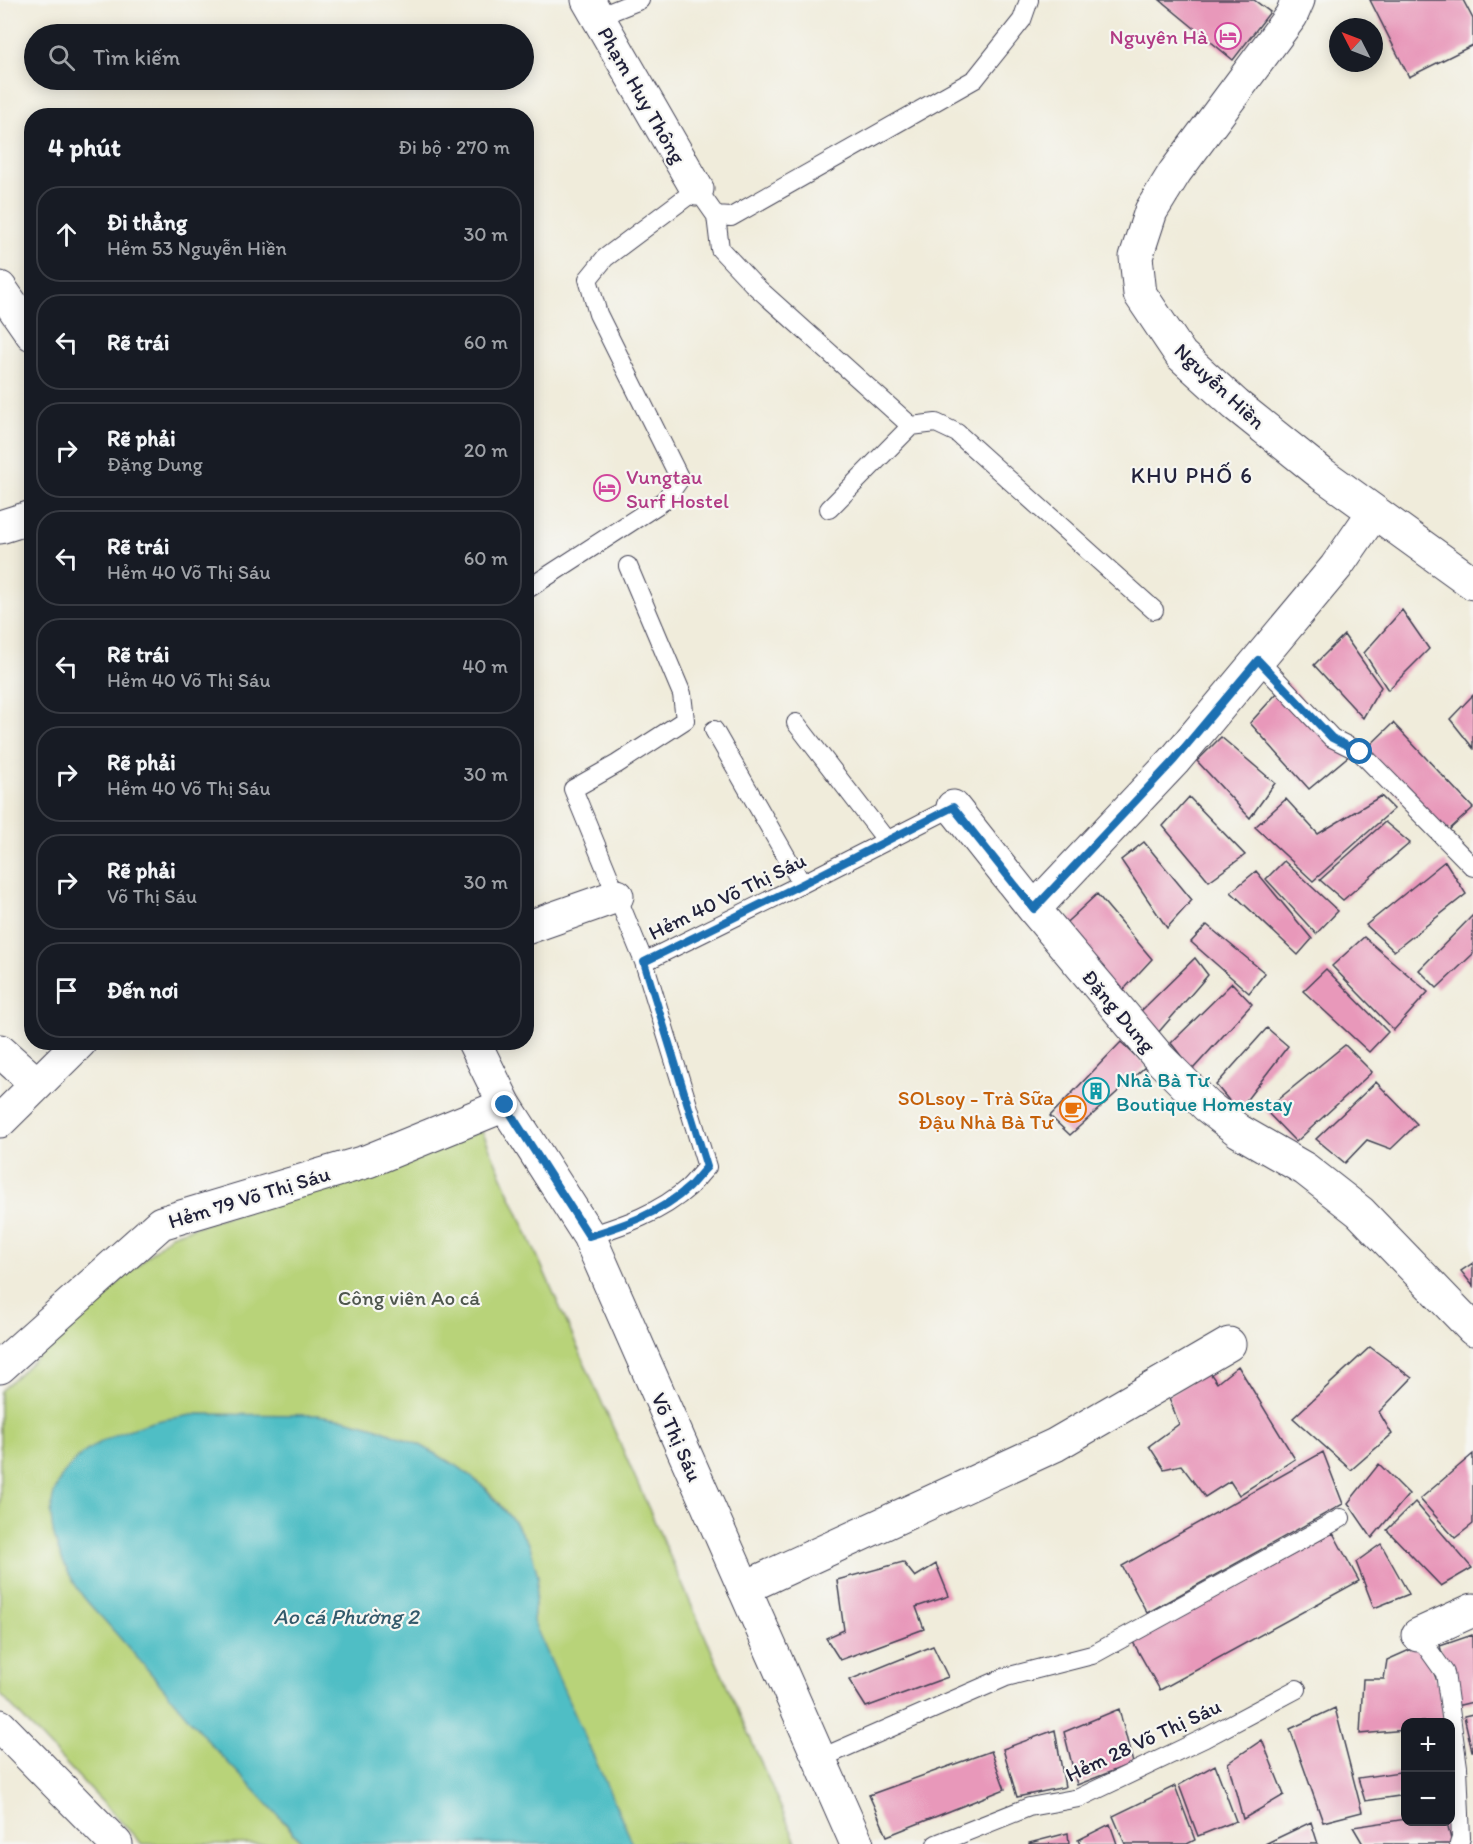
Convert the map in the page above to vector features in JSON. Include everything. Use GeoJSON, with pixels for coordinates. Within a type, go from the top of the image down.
{"type":"FeatureCollection","features":[{"type":"Feature","properties":{"kind":"street","name":"Nguyễn Hiền"},"geometry":{"type":"LineString","coordinates":[[1298,0],[1291,16],[1175,172],[1151,211],[1136,257],[1140,294],[1180,355],[1322,474],[1473,583]]}},
{"type":"Feature","properties":{"kind":"street","name":"Phạm Huy Thông"},"geometry":{"type":"LineString","coordinates":[[593,8],[697,189]]}},
{"type":"Feature","properties":{"kind":"street"},"geometry":{"type":"LineString","coordinates":[[0,288],[24,322]]}},
{"type":"Feature","properties":{"kind":"street"},"geometry":{"type":"LineString","coordinates":[[1034,909],[1174,760],[1336,567],[1374,512]]}},
{"type":"Feature","properties":{"kind":"street"},"geometry":{"type":"LineString","coordinates":[[0,527],[24,520]]}},
{"type":"Feature","properties":{"kind":"street","name":"Đặng Dung"},"geometry":{"type":"LineString","coordinates":[[953,807],[1034,909],[1160,1059],[1207,1106],[1239,1131],[1305,1169],[1360,1212],[1473,1329]]}},
{"type":"Feature","properties":{"kind":"street"},"geometry":{"type":"LineString","coordinates":[[534,925],[617,896]]}},
{"type":"Feature","properties":{"kind":"street"},"geometry":{"type":"LineString","coordinates":[[0,1120],[72,1050]]}},
{"type":"Feature","properties":{"kind":"street","name":"Võ Thị Sáu"},"geometry":{"type":"LineString","coordinates":[[478,1050],[505,1105],[589,1236],[857,1844]]}},
{"type":"Feature","properties":{"kind":"street"},"geometry":{"type":"LineString","coordinates":[[0,1051],[37,1084]]}},
{"type":"Feature","properties":{"kind":"street","name":"Hẻm 79 Võ Thị Sáu"},"geometry":{"type":"LineString","coordinates":[[0,1366],[161,1222],[368,1161],[505,1105]]}},
{"type":"Feature","properties":{"kind":"street"},"geometry":{"type":"LineString","coordinates":[[744,1588],[1055,1445],[1229,1344]]}},
{"type":"Feature","properties":{"kind":"street"},"geometry":{"type":"LineString","coordinates":[[1418,1635],[1473,1610]]}},
{"type":"Feature","properties":{"kind":"street"},"geometry":{"type":"LineString","coordinates":[[0,1726],[116,1844]]}},
{"type":"Feature","properties":{"kind":"lane"},"geometry":{"type":"LineString","coordinates":[[593,8],[640,0]]}},
{"type":"Feature","properties":{"kind":"lane"},"geometry":{"type":"LineString","coordinates":[[716,216],[731,217],[975,79],[1022,20],[1029,0]]}},
{"type":"Feature","properties":{"kind":"lane"},"geometry":{"type":"LineString","coordinates":[[534,585],[665,500],[680,479],[598,314],[588,279],[605,258],[697,189],[716,216],[720,249],[752,283],[911,426]]}},
{"type":"Feature","properties":{"kind":"lane"},"geometry":{"type":"LineString","coordinates":[[829,508],[911,426],[936,423],[957,433],[1154,610]]}},
{"type":"Feature","properties":{"kind":"lane"},"geometry":{"type":"LineString","coordinates":[[628,566],[682,694],[685,720],[573,789],[644,962]]}},
{"type":"Feature","properties":{"kind":"lane"},"geometry":{"type":"LineString","coordinates":[[1258,660],[1332,738],[1360,752],[1473,867]]}},
{"type":"Feature","properties":{"kind":"lane"},"geometry":{"type":"LineString","coordinates":[[796,723],[887,841]]}},
{"type":"Feature","properties":{"kind":"lane"},"geometry":{"type":"LineString","coordinates":[[714,730],[802,884]]}},
{"type":"Feature","properties":{"kind":"lane","name":"Hẻm 40 Võ Thị Sáu"},"geometry":{"type":"LineString","coordinates":[[589,1236],[632,1222],[664,1204],[688,1188],[707,1167],[644,962],[953,807]]}},
{"type":"Feature","properties":{"kind":"lane"},"geometry":{"type":"LineString","coordinates":[[819,1759],[1006,1677],[1092,1655],[1341,1518]]}},
{"type":"Feature","properties":{"kind":"lane"},"geometry":{"type":"LineString","coordinates":[[1418,1635],[1445,1673],[1458,1767],[1461,1838],[1459,1844]]}},
{"type":"Feature","properties":{"kind":"lane","name":"Hẻm 28 Võ Thị Sáu"},"geometry":{"type":"LineString","coordinates":[[936,1844],[1029,1807],[1079,1798],[1204,1738],[1297,1689]]}},
{"type":"Feature","properties":{"kind":"green space","name":"Công viên Ao cá"},"geometry":{"type":"Polygon","coordinates":[[[482,1131],[797,1844],[615,1844],[533,1621],[538,1576],[530,1546],[486,1488],[460,1468],[420,1445],[375,1427],[345,1419],[168,1693],[303,1844],[142,1844],[0,1694],[0,1391],[171,1235],[482,1131]]]}},
{"type":"Feature","properties":{"kind":"water","name":"Ao cá Phường 2"},"geometry":{"type":"Polygon","coordinates":[[[198,1414],[317,1415],[345,1419],[375,1427],[420,1445],[460,1468],[485,1488],[514,1522],[530,1546],[538,1576],[533,1621],[633,1844],[303,1844],[216,1750],[85,1599],[63,1563],[53,1533],[52,1507],[57,1484],[71,1465],[92,1448],[119,1433],[164,1419],[198,1414]]]}},
{"type":"Feature","properties":{"kind":"building","name":"Nguyên Hà"},"geometry":{"type":"Polygon","coordinates":[[[1160,0],[1254,0],[1270,12],[1233,60],[1160,0]]]}},
{"type":"Feature","properties":{"kind":"building"},"geometry":{"type":"Polygon","coordinates":[[[1370,0],[1463,0],[1473,19],[1473,45],[1409,77],[1383,26],[1383,18],[1379,18],[1370,0]]]}},
{"type":"Feature","properties":{"kind":"building"},"geometry":{"type":"Polygon","coordinates":[[[1402,610],[1429,649],[1388,690],[1364,653],[1402,610]]]}},
{"type":"Feature","properties":{"kind":"building"},"geometry":{"type":"Polygon","coordinates":[[[1344,635],[1381,687],[1363,718],[1314,665],[1344,635]]]}},
{"type":"Feature","properties":{"kind":"building"},"geometry":{"type":"Polygon","coordinates":[[[1287,682],[1351,754],[1309,789],[1250,723],[1287,682]]]}},
{"type":"Feature","properties":{"kind":"building"},"geometry":{"type":"Polygon","coordinates":[[[1473,695],[1473,748],[1450,719],[1473,695]]]}},
{"type":"Feature","properties":{"kind":"building"},"geometry":{"type":"Polygon","coordinates":[[[1393,723],[1473,808],[1437,841],[1362,753],[1393,723]]]}},
{"type":"Feature","properties":{"kind":"building"},"geometry":{"type":"Polygon","coordinates":[[[1221,737],[1275,783],[1250,818],[1197,761],[1221,737]]]}},
{"type":"Feature","properties":{"kind":"building"},"geometry":{"type":"Polygon","coordinates":[[[1381,796],[1394,809],[1313,881],[1255,827],[1286,799],[1318,834],[1381,796]]]}},
{"type":"Feature","properties":{"kind":"building"},"geometry":{"type":"Polygon","coordinates":[[[1189,797],[1245,855],[1209,881],[1163,826],[1189,797]]]}},
{"type":"Feature","properties":{"kind":"building"},"geometry":{"type":"Polygon","coordinates":[[[1385,822],[1410,843],[1343,900],[1320,880],[1385,822]]]}},
{"type":"Feature","properties":{"kind":"building"},"geometry":{"type":"Polygon","coordinates":[[[1144,842],[1192,900],[1167,928],[1121,860],[1144,842]]]}},
{"type":"Feature","properties":{"kind":"building"},"geometry":{"type":"Polygon","coordinates":[[[1284,861],[1338,911],[1316,934],[1266,879],[1284,861]]]}},
{"type":"Feature","properties":{"kind":"building"},"geometry":{"type":"Polygon","coordinates":[[[1445,861],[1466,894],[1394,951],[1366,925],[1445,861]]]}},
{"type":"Feature","properties":{"kind":"building"},"geometry":{"type":"Polygon","coordinates":[[[1256,871],[1312,939],[1298,955],[1231,892],[1256,871]]]}},
{"type":"Feature","properties":{"kind":"building"},"geometry":{"type":"Polygon","coordinates":[[[1097,894],[1152,959],[1115,999],[1056,932],[1097,894]]]}},
{"type":"Feature","properties":{"kind":"building"},"geometry":{"type":"Polygon","coordinates":[[[1473,915],[1473,954],[1437,988],[1419,970],[1473,915]]]}},
{"type":"Feature","properties":{"kind":"building"},"geometry":{"type":"Polygon","coordinates":[[[1207,925],[1265,973],[1249,993],[1191,942],[1207,925]]]}},
{"type":"Feature","properties":{"kind":"building"},"geometry":{"type":"Polygon","coordinates":[[[1364,937],[1428,992],[1394,1030],[1332,966],[1364,937]]]}},
{"type":"Feature","properties":{"kind":"building"},"geometry":{"type":"Polygon","coordinates":[[[1195,958],[1208,975],[1157,1034],[1141,1011],[1195,958]]]}},
{"type":"Feature","properties":{"kind":"building"},"geometry":{"type":"Polygon","coordinates":[[[1326,969],[1388,1032],[1369,1052],[1303,991],[1326,969]]]}},
{"type":"Feature","properties":{"kind":"building"},"geometry":{"type":"Polygon","coordinates":[[[1232,983],[1252,1004],[1192,1070],[1171,1043],[1232,983]]]}},
{"type":"Feature","properties":{"kind":"building"},"geometry":{"type":"Polygon","coordinates":[[[1267,1028],[1288,1046],[1238,1111],[1216,1085],[1267,1028]]]}},
{"type":"Feature","properties":{"kind":"building","name":"Nhà Bà Tư Boutique Homestay"},"geometry":{"type":"Polygon","coordinates":[[[1121,1042],[1146,1066],[1070,1135],[1050,1116],[1121,1042]]]}},
{"type":"Feature","properties":{"kind":"building"},"geometry":{"type":"Polygon","coordinates":[[[1345,1045],[1372,1072],[1296,1142],[1265,1110],[1345,1045]]]}},
{"type":"Feature","properties":{"kind":"building"},"geometry":{"type":"Polygon","coordinates":[[[1376,1082],[1417,1124],[1391,1149],[1367,1140],[1345,1163],[1316,1139],[1376,1082]]]}},
{"type":"Feature","properties":{"kind":"building"},"geometry":{"type":"Polygon","coordinates":[[[1473,1263],[1473,1286],[1461,1271],[1473,1263]]]}},
{"type":"Feature","properties":{"kind":"building"},"geometry":{"type":"Polygon","coordinates":[[[1370,1347],[1412,1378],[1379,1412],[1392,1434],[1351,1470],[1293,1418],[1370,1347]]]}},
{"type":"Feature","properties":{"kind":"building"},"geometry":{"type":"Polygon","coordinates":[[[1238,1366],[1295,1459],[1239,1495],[1230,1481],[1205,1497],[1181,1465],[1164,1469],[1149,1446],[1179,1424],[1168,1395],[1208,1370],[1217,1383],[1238,1366]]]}},
{"type":"Feature","properties":{"kind":"building"},"geometry":{"type":"Polygon","coordinates":[[[1323,1452],[1343,1504],[1147,1613],[1122,1566],[1323,1452]]]}},
{"type":"Feature","properties":{"kind":"building"},"geometry":{"type":"Polygon","coordinates":[[[1473,1454],[1473,1524],[1455,1538],[1420,1499],[1473,1454]]]}},
{"type":"Feature","properties":{"kind":"building"},"geometry":{"type":"Polygon","coordinates":[[[1379,1464],[1409,1494],[1372,1538],[1348,1503],[1379,1464]]]}},
{"type":"Feature","properties":{"kind":"building"},"geometry":{"type":"Polygon","coordinates":[[[1415,1502],[1472,1568],[1441,1586],[1387,1530],[1415,1502]]]}},
{"type":"Feature","properties":{"kind":"building"},"geometry":{"type":"Polygon","coordinates":[[[1333,1533],[1359,1581],[1160,1690],[1133,1642],[1333,1533]]]}},
{"type":"Feature","properties":{"kind":"building"},"geometry":{"type":"Polygon","coordinates":[[[1381,1544],[1409,1594],[1374,1608],[1356,1562],[1381,1544]]]}},
{"type":"Feature","properties":{"kind":"building"},"geometry":{"type":"Polygon","coordinates":[[[903,1562],[915,1577],[936,1564],[949,1596],[916,1607],[924,1629],[840,1660],[826,1638],[844,1630],[837,1580],[903,1562]]]}},
{"type":"Feature","properties":{"kind":"building"},"geometry":{"type":"Polygon","coordinates":[[[1472,1635],[1473,1702],[1456,1706],[1440,1646],[1472,1635]]]}},
{"type":"Feature","properties":{"kind":"building"},"geometry":{"type":"Polygon","coordinates":[[[1423,1644],[1440,1689],[1444,1718],[1401,1718],[1401,1730],[1360,1734],[1363,1679],[1384,1679],[1387,1660],[1423,1644]]]}},
{"type":"Feature","properties":{"kind":"building"},"geometry":{"type":"Polygon","coordinates":[[[933,1646],[948,1677],[866,1707],[849,1680],[933,1646]]]}},
{"type":"Feature","properties":{"kind":"building"},"geometry":{"type":"Polygon","coordinates":[[[1335,1708],[1362,1812],[1323,1822],[1290,1729],[1335,1708]]]}},
{"type":"Feature","properties":{"kind":"building"},"geometry":{"type":"Polygon","coordinates":[[[1119,1709],[1133,1763],[1077,1785],[1064,1732],[1119,1709]]]}},
{"type":"Feature","properties":{"kind":"building"},"geometry":{"type":"Polygon","coordinates":[[[1473,1714],[1473,1751],[1472,1751],[1464,1716],[1473,1714]]]}},
{"type":"Feature","properties":{"kind":"building"},"geometry":{"type":"Polygon","coordinates":[[[1055,1730],[1065,1787],[1017,1797],[1003,1749],[1055,1730]]]}},
{"type":"Feature","properties":{"kind":"building"},"geometry":{"type":"Polygon","coordinates":[[[1262,1740],[1284,1795],[1243,1819],[1228,1763],[1262,1740]]]}},
{"type":"Feature","properties":{"kind":"building"},"geometry":{"type":"Polygon","coordinates":[[[991,1751],[1005,1789],[887,1836],[869,1795],[991,1751]]]}},
{"type":"Feature","properties":{"kind":"building"},"geometry":{"type":"Polygon","coordinates":[[[1215,1765],[1236,1821],[1198,1836],[1179,1785],[1215,1765]]]}},
{"type":"Feature","properties":{"kind":"building"},"geometry":{"type":"Polygon","coordinates":[[[1401,1772],[1401,1796],[1365,1801],[1358,1778],[1401,1772]]]}},
{"type":"Feature","properties":{"kind":"building"},"geometry":{"type":"Polygon","coordinates":[[[1175,1786],[1195,1840],[1187,1844],[1125,1844],[1113,1816],[1175,1786]]]}},
{"type":"Feature","properties":{"kind":"building"},"geometry":{"type":"Polygon","coordinates":[[[1401,1820],[1401,1826],[1448,1826],[1452,1844],[1363,1844],[1353,1827],[1401,1820]]]}},
{"type":"Feature","properties":{"kind":"building"},"geometry":{"type":"Polygon","coordinates":[[[1311,1822],[1318,1844],[1265,1844],[1311,1822]]]}},
{"type":"Feature","properties":{"kind":"building"},"geometry":{"type":"Polygon","coordinates":[[[1110,1824],[1117,1844],[1080,1844],[1078,1840],[1110,1824]]]}},
{"type":"Feature","properties":{"kind":"building"},"geometry":{"type":"Polygon","coordinates":[[[1068,1833],[1069,1844],[1029,1844],[1029,1843],[1068,1833]]]}},
{"type":"Feature","properties":{"kind":"place","name":"Nguyên Hà"},"geometry":{"type":"Point","coordinates":[1228,36]}},
{"type":"Feature","properties":{"kind":"place","name":"Vungtau Surf Hostel"},"geometry":{"type":"Point","coordinates":[607,488]}},
{"type":"Feature","properties":{"kind":"place","name":"Nhà Bà Tư Boutique Homestay"},"geometry":{"type":"Point","coordinates":[1096,1091]}},
{"type":"Feature","properties":{"kind":"place","name":"SOLsoy - Trà Sữa Đậu Nhà Bà Tư"},"geometry":{"type":"Point","coordinates":[1073,1109]}},
{"type":"Feature","properties":{"kind":"district","name":"KHU PHỐ 6"},"geometry":{"type":"Point","coordinates":[1192,475]}},
{"type":"Feature","properties":{"kind":"route"},"geometry":{"type":"LineString","coordinates":[[505,1105],[589,1236],[632,1222],[688,1188],[707,1167],[644,962],[953,807],[1034,909],[1174,760],[1258,660],[1332,738],[1360,752]]}}]}
